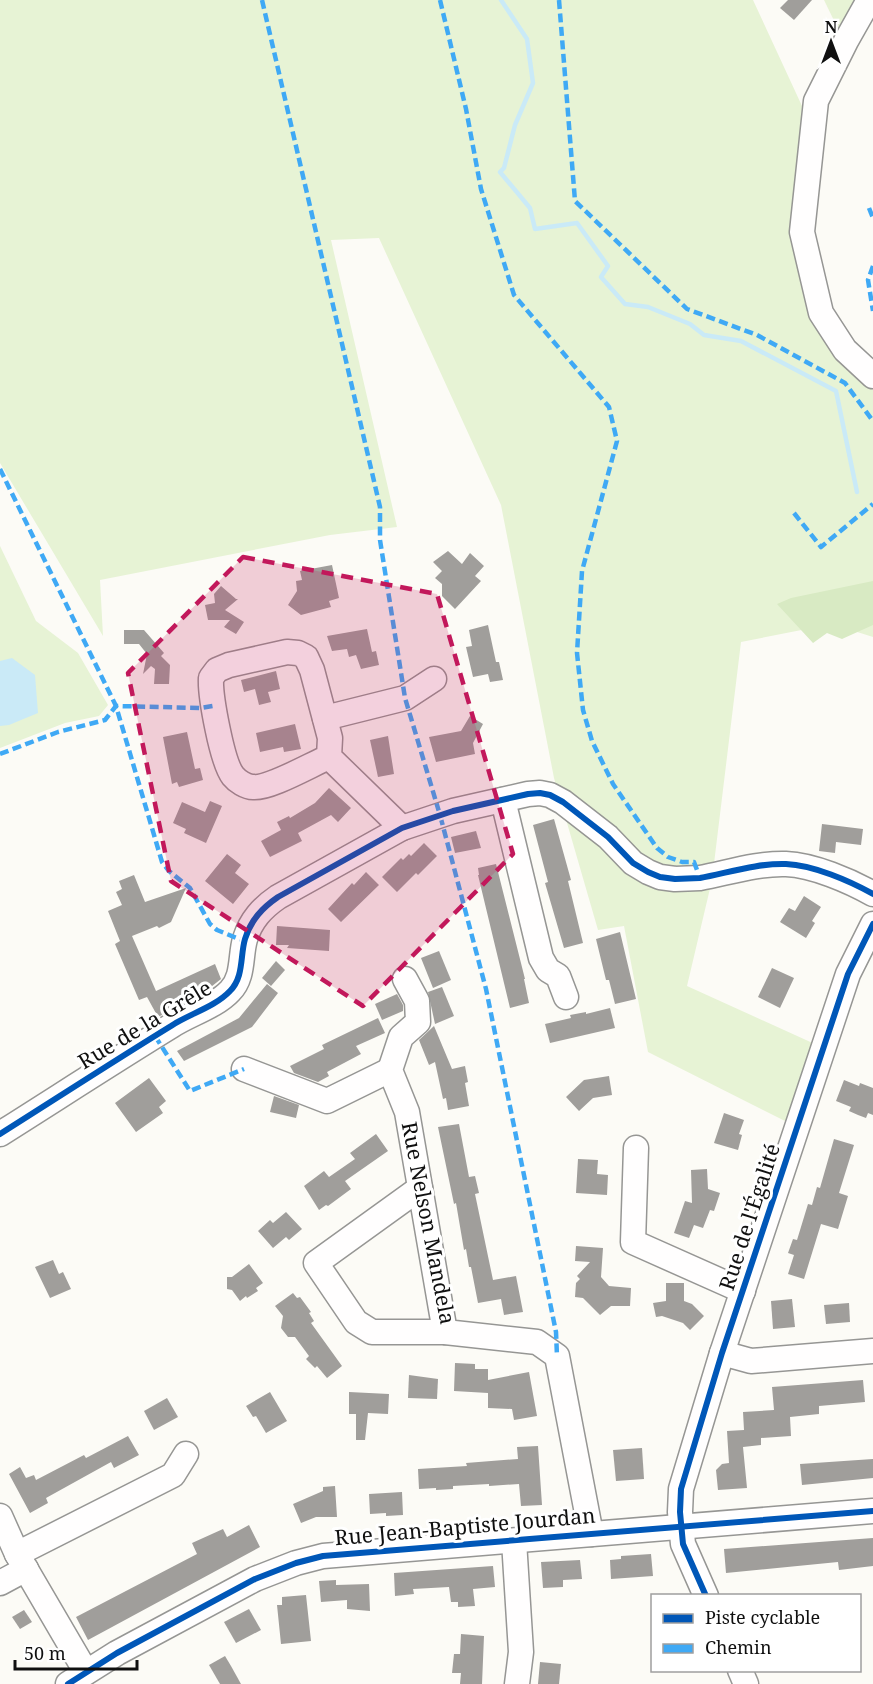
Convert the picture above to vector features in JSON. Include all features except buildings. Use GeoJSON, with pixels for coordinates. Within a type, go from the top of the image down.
{"type":"FeatureCollection","features":[{"type":"Feature","properties":{"kind":"street"},"geometry":{"type":"LineString","coordinates":[[869,0],[816,101],[802,232],[821,313],[845,350],[873,376]]}},
{"type":"Feature","properties":{"kind":"street"},"geometry":{"type":"LineString","coordinates":[[329,757],[266,786],[252,787],[243,784],[234,777],[227,766],[213,706],[211,678],[217,670],[229,665],[287,652],[298,653],[306,657],[312,670],[330,738],[329,757],[402,828]]}},
{"type":"Feature","properties":{"kind":"street"},"geometry":{"type":"LineString","coordinates":[[325,718],[405,698],[434,679]]}},
{"type":"Feature","properties":{"kind":"street","name":"Rue de la Grêle"},"geometry":{"type":"LineString","coordinates":[[0,1134],[164,1030],[225,996],[233,989],[239,977],[244,941],[252,921],[263,908],[320,872],[402,828],[453,811],[528,794],[550,795],[563,802],[608,837],[633,863],[660,877],[693,879],[785,864],[801,866],[855,884],[873,894]]}},
{"type":"Feature","properties":{"kind":"street"},"geometry":{"type":"LineString","coordinates":[[503,800],[541,958],[548,969],[558,976],[566,997]]}},
{"type":"Feature","properties":{"kind":"street","name":"Rue de l'Égalité"},"geometry":{"type":"LineString","coordinates":[[705,1594],[683,1544],[681,1489],[742,1290],[848,974],[873,924]]}},
{"type":"Feature","properties":{"kind":"street"},"geometry":{"type":"LineString","coordinates":[[244,1069],[327,1101],[390,1070],[401,1037],[418,1022],[417,1001],[405,979]]}},
{"type":"Feature","properties":{"kind":"street","name":"Rue Nelson Mandela"},"geometry":{"type":"LineString","coordinates":[[390,1070],[407,1112],[445,1332],[537,1342],[557,1356],[591,1534]]}},
{"type":"Feature","properties":{"kind":"street"},"geometry":{"type":"LineString","coordinates":[[636,1148],[633,1242],[742,1290]]}},
{"type":"Feature","properties":{"kind":"street"},"geometry":{"type":"LineString","coordinates":[[420,1188],[316,1263],[356,1322],[372,1332],[445,1332]]}},
{"type":"Feature","properties":{"kind":"street"},"geometry":{"type":"LineString","coordinates":[[722,1353],[751,1361],[873,1351]]}},
{"type":"Feature","properties":{"kind":"street"},"geometry":{"type":"LineString","coordinates":[[0,1583],[21,1562],[173,1475],[186,1454]]}},
{"type":"Feature","properties":{"kind":"street","name":"Rue Jean-Baptiste Jourdan"},"geometry":{"type":"LineString","coordinates":[[77,1678],[255,1579],[296,1563],[323,1556],[873,1511]]}},
{"type":"Feature","properties":{"kind":"street"},"geometry":{"type":"LineString","coordinates":[[0,1516],[77,1678]]}},
{"type":"Feature","properties":{"kind":"street"},"geometry":{"type":"LineString","coordinates":[[514,1541],[521,1652],[517,1684]]}},
{"type":"Feature","properties":{"kind":"highlighted area"},"geometry":{"type":"Polygon","coordinates":[[[243,557],[437,594],[513,854],[363,1006],[171,881],[128,673],[243,557]]]}},
{"type":"Feature","properties":{"kind":"green space"},"geometry":{"type":"Polygon","coordinates":[[[0,0],[753,0],[802,106],[795,235],[818,315],[873,390],[873,637],[832,624],[741,642],[712,880],[687,986],[817,1045],[787,1122],[648,1052],[624,926],[598,930],[554,778],[501,505],[379,238],[331,240],[397,527],[330,535],[100,580],[103,636],[0,463],[0,0]]]}},
{"type":"Feature","properties":{"kind":"green space"},"geometry":{"type":"Polygon","coordinates":[[[824,0],[858,0],[840,33],[824,0]]]}},
{"type":"Feature","properties":{"kind":"green space"},"geometry":{"type":"Polygon","coordinates":[[[0,546],[36,621],[78,653],[108,705],[99,716],[65,723],[0,748],[0,546]]]}},
{"type":"Feature","properties":{"kind":"green space"},"geometry":{"type":"Polygon","coordinates":[[[873,581],[873,625],[842,639],[827,633],[813,643],[777,604],[791,598],[873,581]]]}},
{"type":"Feature","properties":{"kind":"water"},"geometry":{"type":"Polygon","coordinates":[[[12,658],[35,675],[38,713],[9,725],[0,726],[0,661],[12,658]]]}},
{"type":"Feature","properties":{"kind":"waterway"},"geometry":{"type":"LineString","coordinates":[[501,0],[527,39],[533,83],[515,125],[504,168],[500,172],[530,208],[535,229],[577,223],[608,266],[601,277],[625,304],[648,307],[690,324],[704,335],[741,341],[836,391],[857,492]]}},
{"type":"Feature","properties":{"kind":"marked path"},"geometry":{"type":"LineString","coordinates":[[262,0],[380,507],[380,540],[405,698],[440,815],[486,989],[556,1332],[557,1356]]}},
{"type":"Feature","properties":{"kind":"marked path"},"geometry":{"type":"LineString","coordinates":[[440,0],[466,109],[481,189],[514,295],[609,407],[617,441],[582,571],[577,653],[583,710],[592,741],[613,784],[657,848],[668,857],[682,862],[694,862],[700,878]]}},
{"type":"Feature","properties":{"kind":"marked path"},"geometry":{"type":"LineString","coordinates":[[559,0],[575,201],[687,309],[757,335],[845,383],[873,421]]}},
{"type":"Feature","properties":{"kind":"marked path"},"geometry":{"type":"LineString","coordinates":[[869,208],[873,218]]}},
{"type":"Feature","properties":{"kind":"marked path"},"geometry":{"type":"LineString","coordinates":[[873,266],[868,280],[873,311]]}},
{"type":"Feature","properties":{"kind":"marked path"},"geometry":{"type":"LineString","coordinates":[[0,469],[116,706],[162,862],[169,871],[190,888],[210,924],[217,930],[244,941]]}},
{"type":"Feature","properties":{"kind":"marked path"},"geometry":{"type":"LineString","coordinates":[[794,513],[821,547],[873,504]]}},
{"type":"Feature","properties":{"kind":"marked path"},"geometry":{"type":"LineString","coordinates":[[0,754],[58,732],[105,720],[116,706],[201,708],[213,706]]}},
{"type":"Feature","properties":{"kind":"marked path"},"geometry":{"type":"LineString","coordinates":[[155,1036],[190,1091],[244,1069]]}},
{"type":"Feature","properties":{"kind":"cycle path"},"geometry":{"type":"LineString","coordinates":[[0,1134],[171,1026],[224,997],[238,979],[243,946],[250,926],[262,910],[278,897],[402,828],[453,811],[540,793],[563,802],[608,837],[633,863],[660,877],[700,878],[754,867],[786,864],[808,867],[831,874],[873,894]]}},
{"type":"Feature","properties":{"kind":"cycle path"},"geometry":{"type":"LineString","coordinates":[[705,1594],[683,1544],[680,1512],[681,1489],[722,1353],[848,974],[873,924]]}},
{"type":"Feature","properties":{"kind":"cycle path"},"geometry":{"type":"LineString","coordinates":[[68,1684],[117,1653],[255,1579],[296,1563],[323,1556],[873,1511]]}}]}
